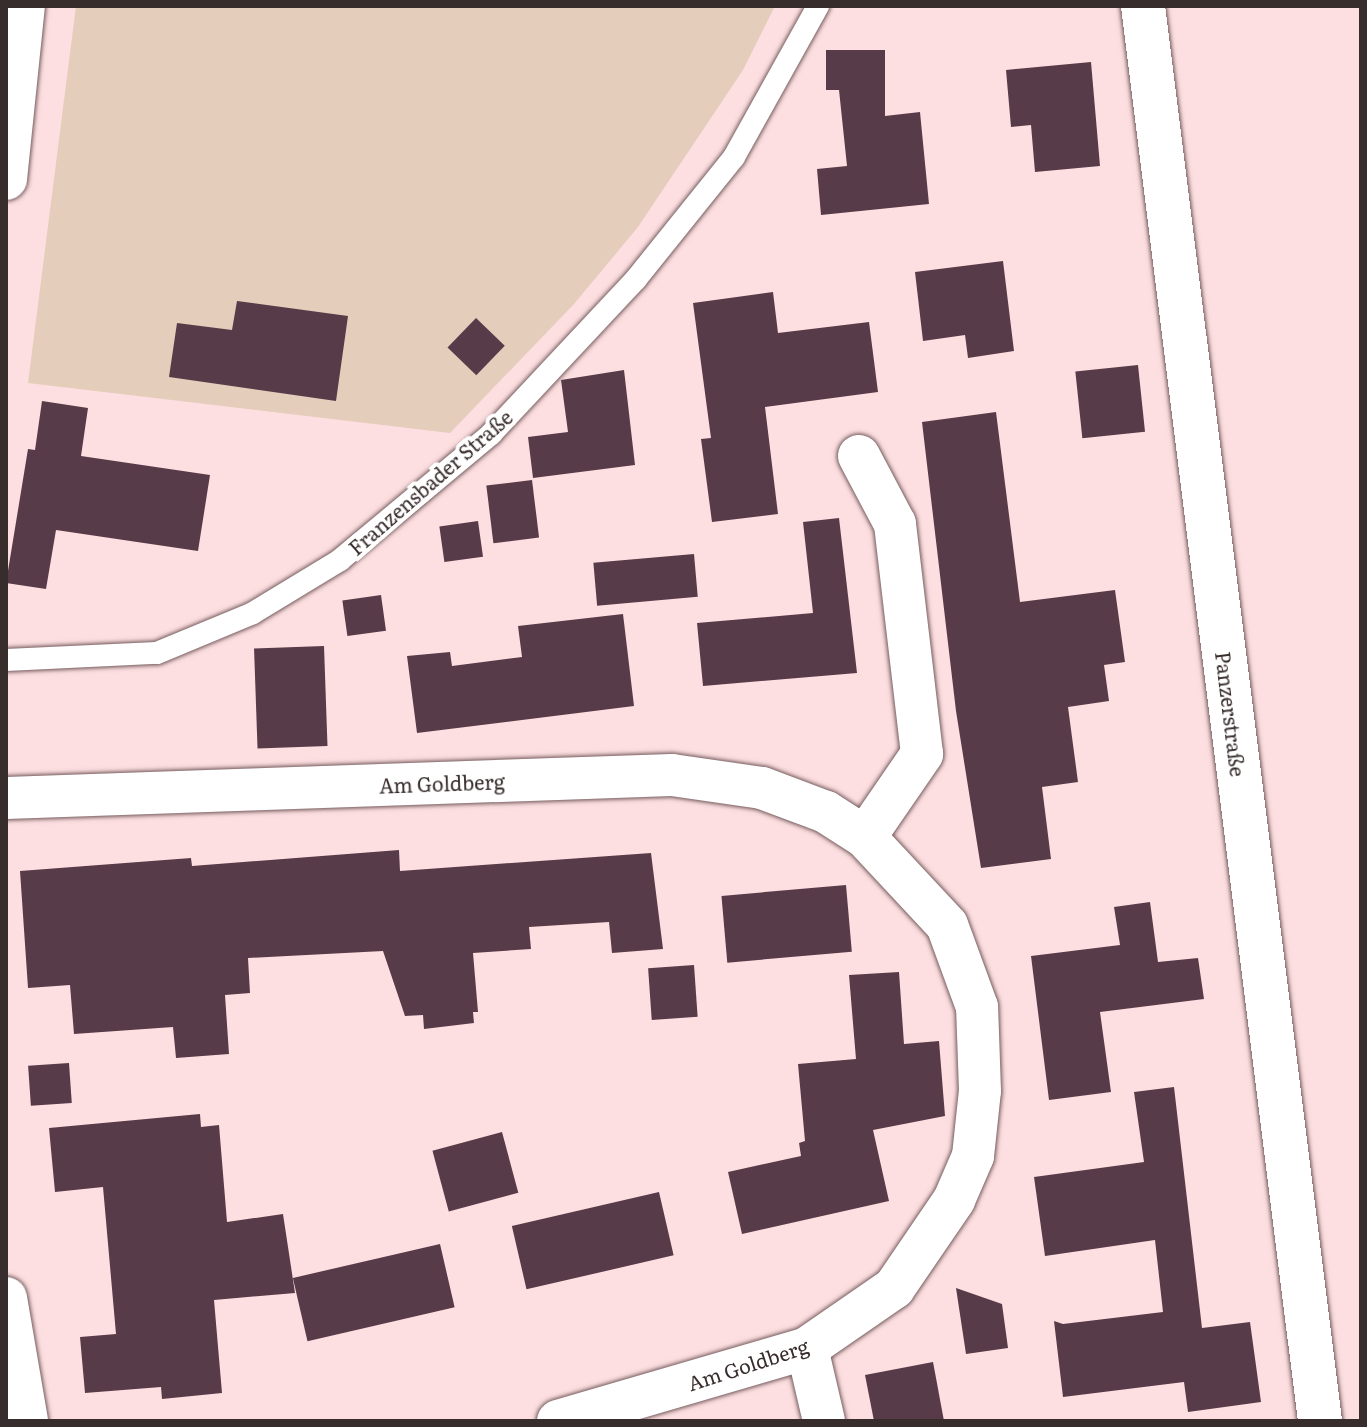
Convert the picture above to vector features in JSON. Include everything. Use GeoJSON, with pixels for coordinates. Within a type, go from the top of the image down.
{"type":"FeatureCollection","features":[{"type":"Feature","properties":{"kind":"main road","name":"Panzerstraße"},"geometry":{"type":"LineString","coordinates":[[1143,6],[1320,1421]]}},
{"type":"Feature","properties":{"kind":"street"},"geometry":{"type":"LineString","coordinates":[[6,179],[17,25]]}},
{"type":"Feature","properties":{"kind":"street"},"geometry":{"type":"LineString","coordinates":[[859,456],[895,524],[922,754],[865,837]]}},
{"type":"Feature","properties":{"kind":"street","name":"Am Goldberg"},"geometry":{"type":"LineString","coordinates":[[6,798],[672,775],[762,788],[826,812],[865,837],[947,925],[977,1007],[980,1091],[973,1156],[954,1200],[894,1288],[807,1348],[558,1421]]}},
{"type":"Feature","properties":{"kind":"street"},"geometry":{"type":"LineString","coordinates":[[6,1298],[27,1421]]}},
{"type":"Feature","properties":{"kind":"street"},"geometry":{"type":"LineString","coordinates":[[807,1348],[824,1421]]}},
{"type":"Feature","properties":{"kind":"lane","name":"Franzensbader Straße"},"geometry":{"type":"LineString","coordinates":[[6,660],[157,653],[253,613],[340,560],[491,434],[636,279],[734,157],[818,6]]}},
{"type":"Feature","properties":{"kind":"shaded area"},"geometry":{"type":"Polygon","coordinates":[[[76,6],[775,6],[743,70],[638,227],[574,304],[450,433],[28,383],[76,6]]]}},
{"type":"Feature","properties":{"kind":"building"},"geometry":{"type":"Polygon","coordinates":[[[826,50],[885,50],[885,116],[920,112],[929,204],[821,215],[817,169],[847,166],[839,90],[826,90],[826,50]]]}},
{"type":"Feature","properties":{"kind":"building"},"geometry":{"type":"Polygon","coordinates":[[[1091,62],[1100,166],[1035,172],[1031,125],[1011,127],[1006,70],[1091,62]]]}},
{"type":"Feature","properties":{"kind":"building"},"geometry":{"type":"Polygon","coordinates":[[[1003,261],[1014,351],[968,358],[965,335],[923,341],[915,272],[1003,261]]]}},
{"type":"Feature","properties":{"kind":"building"},"geometry":{"type":"Polygon","coordinates":[[[773,292],[778,333],[869,322],[878,392],[765,407],[778,514],[712,522],[701,439],[711,438],[693,303],[773,292]]]}},
{"type":"Feature","properties":{"kind":"building"},"geometry":{"type":"Polygon","coordinates":[[[237,301],[348,316],[336,401],[169,377],[177,323],[232,330],[237,301]]]}},
{"type":"Feature","properties":{"kind":"building"},"geometry":{"type":"Polygon","coordinates":[[[476,318],[505,346],[476,375],[448,347],[476,318]]]}},
{"type":"Feature","properties":{"kind":"building"},"geometry":{"type":"Polygon","coordinates":[[[1138,365],[1145,432],[1082,438],[1075,372],[1138,365]]]}},
{"type":"Feature","properties":{"kind":"building"},"geometry":{"type":"Polygon","coordinates":[[[624,370],[635,465],[533,478],[528,437],[568,432],[561,380],[624,370]]]}},
{"type":"Feature","properties":{"kind":"building"},"geometry":{"type":"Polygon","coordinates":[[[42,401],[88,408],[81,456],[210,475],[198,551],[56,530],[46,589],[6,583],[28,449],[35,450],[42,401]]]}},
{"type":"Feature","properties":{"kind":"building"},"geometry":{"type":"Polygon","coordinates":[[[996,412],[1020,602],[1115,590],[1125,662],[1104,665],[1109,701],[1068,707],[1078,782],[1042,787],[1051,859],[981,868],[956,711],[922,422],[996,412]]]}},
{"type":"Feature","properties":{"kind":"building"},"geometry":{"type":"Polygon","coordinates":[[[532,480],[539,538],[493,543],[486,486],[532,480]]]}},
{"type":"Feature","properties":{"kind":"building"},"geometry":{"type":"Polygon","coordinates":[[[839,518],[857,673],[703,686],[697,623],[813,613],[803,522],[839,518]]]}},
{"type":"Feature","properties":{"kind":"building"},"geometry":{"type":"Polygon","coordinates":[[[478,521],[483,557],[444,562],[439,526],[478,521]]]}},
{"type":"Feature","properties":{"kind":"building"},"geometry":{"type":"Polygon","coordinates":[[[694,554],[698,597],[597,606],[593,563],[694,554]]]}},
{"type":"Feature","properties":{"kind":"building"},"geometry":{"type":"Polygon","coordinates":[[[381,595],[386,631],[347,636],[342,600],[381,595]]]}},
{"type":"Feature","properties":{"kind":"building"},"geometry":{"type":"Polygon","coordinates":[[[623,614],[634,706],[417,733],[407,656],[450,652],[452,666],[522,657],[518,626],[623,614]]]}},
{"type":"Feature","properties":{"kind":"building"},"geometry":{"type":"Polygon","coordinates":[[[324,646],[327,746],[258,748],[254,648],[324,646]]]}},
{"type":"Feature","properties":{"kind":"building"},"geometry":{"type":"Polygon","coordinates":[[[399,850],[400,871],[651,853],[663,949],[612,953],[609,922],[529,927],[531,949],[473,953],[478,1012],[473,1012],[474,1023],[424,1029],[423,1015],[405,1016],[383,951],[248,958],[250,993],[225,995],[229,1054],[176,1058],[173,1027],[74,1034],[70,985],[28,988],[20,871],[191,858],[192,866],[399,850]]]}},
{"type":"Feature","properties":{"kind":"building"},"geometry":{"type":"Polygon","coordinates":[[[846,885],[852,952],[727,963],[721,896],[846,885]]]}},
{"type":"Feature","properties":{"kind":"building"},"geometry":{"type":"Polygon","coordinates":[[[1150,902],[1158,962],[1198,958],[1204,999],[1100,1012],[1111,1092],[1049,1100],[1031,956],[1120,945],[1114,907],[1150,902]]]}},
{"type":"Feature","properties":{"kind":"building"},"geometry":{"type":"Polygon","coordinates":[[[694,965],[698,1017],[652,1020],[648,968],[694,965]]]}},
{"type":"Feature","properties":{"kind":"building"},"geometry":{"type":"Polygon","coordinates":[[[899,972],[904,1044],[939,1041],[945,1116],[873,1130],[889,1201],[742,1234],[728,1172],[801,1156],[799,1143],[805,1141],[798,1064],[856,1059],[849,975],[899,972]]]}},
{"type":"Feature","properties":{"kind":"building"},"geometry":{"type":"Polygon","coordinates":[[[69,1063],[72,1103],[31,1106],[28,1066],[69,1063]]]}},
{"type":"Feature","properties":{"kind":"building"},"geometry":{"type":"Polygon","coordinates":[[[1174,1087],[1202,1328],[1250,1322],[1261,1402],[1188,1412],[1184,1382],[1063,1397],[1054,1321],[1063,1324],[1163,1312],[1155,1240],[1045,1256],[1034,1177],[1144,1162],[1134,1092],[1174,1087]]]}},
{"type":"Feature","properties":{"kind":"building"},"geometry":{"type":"Polygon","coordinates":[[[200,1114],[201,1127],[219,1125],[227,1222],[283,1214],[295,1293],[214,1300],[222,1393],[162,1399],[161,1387],[85,1393],[80,1337],[116,1334],[103,1187],[55,1192],[49,1128],[200,1114]]]}},
{"type":"Feature","properties":{"kind":"building"},"geometry":{"type":"Polygon","coordinates":[[[502,1132],[518,1193],[449,1211],[432,1151],[502,1132]]]}},
{"type":"Feature","properties":{"kind":"building"},"geometry":{"type":"Polygon","coordinates":[[[659,1192],[674,1255],[526,1289],[512,1226],[659,1192]]]}},
{"type":"Feature","properties":{"kind":"building"},"geometry":{"type":"Polygon","coordinates":[[[440,1244],[455,1307],[307,1341],[293,1278],[440,1244]]]}},
{"type":"Feature","properties":{"kind":"building"},"geometry":{"type":"Polygon","coordinates":[[[956,1288],[1002,1304],[1008,1348],[966,1354],[956,1288]]]}},
{"type":"Feature","properties":{"kind":"building"},"geometry":{"type":"Polygon","coordinates":[[[933,1362],[944,1421],[874,1421],[865,1375],[933,1362]]]}}]}
